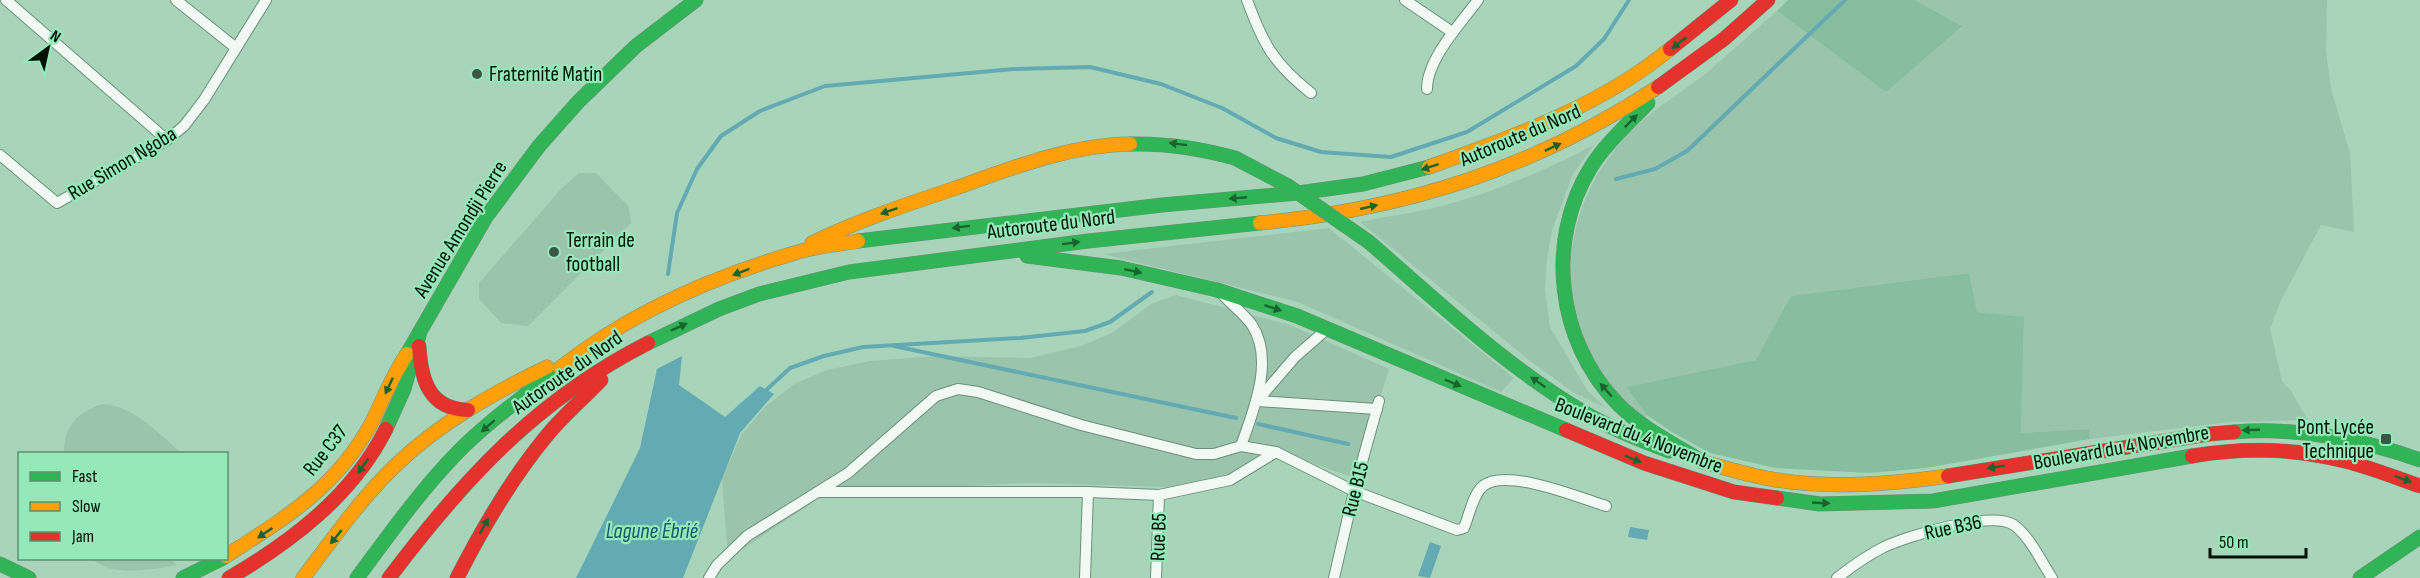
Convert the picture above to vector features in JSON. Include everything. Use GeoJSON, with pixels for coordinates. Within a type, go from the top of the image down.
{"type":"FeatureCollection","features":[{"type":"Feature","properties":{"kind":"main road","name":"Avenue Amondji Pierre"},"geometry":{"type":"LineString","coordinates":[[419,336],[486,218],[539,146],[578,102],[636,46],[696,0]]}},
{"type":"Feature","properties":{"kind":"main road","name":"Autoroute du Nord"},"geometry":{"type":"LineString","coordinates":[[357,578],[395,526],[459,451],[529,391],[584,350],[658,306],[796,252],[885,236],[1011,221],[1298,193],[1363,184],[1418,171],[1520,134],[1589,101],[1656,61],[1731,0]]}},
{"type":"Feature","properties":{"kind":"main road","name":"Autoroute du Nord"},"geometry":{"type":"LineString","coordinates":[[390,578],[418,539],[461,487],[510,439],[569,392],[627,354],[719,309],[801,282],[884,266],[1293,219],[1360,209],[1423,195],[1524,161],[1599,124],[1665,85],[1742,25],[1768,0]]}},
{"type":"Feature","properties":{"kind":"main road"},"geometry":{"type":"LineString","coordinates":[[1665,85],[1609,143],[1586,174],[1575,198],[1567,225],[1562,283],[1567,314],[1576,342],[1600,385],[1641,423],[1703,462]]}},
{"type":"Feature","properties":{"kind":"main road"},"geometry":{"type":"LineString","coordinates":[[796,252],[842,228],[1010,169],[1088,148],[1131,142],[1187,145],[1235,158],[1288,185],[1323,207],[1369,242],[1522,371],[1567,402],[1652,446],[1703,462]]}},
{"type":"Feature","properties":{"kind":"main road","name":"Boulevard du 4 Novembre"},"geometry":{"type":"LineString","coordinates":[[992,252],[1121,268],[1217,290],[1297,316],[1644,463],[1712,486],[1769,498],[1820,504],[1933,501],[2074,475],[2231,450],[2306,453],[2342,460],[2420,486]]}},
{"type":"Feature","properties":{"kind":"main road"},"geometry":{"type":"LineString","coordinates":[[419,336],[422,371],[434,398],[445,408],[456,411],[468,410]]}},
{"type":"Feature","properties":{"kind":"main road"},"geometry":{"type":"LineString","coordinates":[[229,578],[302,530],[330,505],[357,474],[396,408],[407,380],[419,336]]}},
{"type":"Feature","properties":{"kind":"main road","name":"Rue C37"},"geometry":{"type":"LineString","coordinates":[[228,555],[292,514],[316,494],[338,470],[370,425],[396,370],[419,336]]}},
{"type":"Feature","properties":{"kind":"main road"},"geometry":{"type":"LineString","coordinates":[[303,578],[365,500],[396,466],[435,432],[521,379],[584,350]]}},
{"type":"Feature","properties":{"kind":"main road"},"geometry":{"type":"LineString","coordinates":[[457,578],[488,518],[514,476],[550,431],[627,354]]}},
{"type":"Feature","properties":{"kind":"main road","name":"Boulevard du 4 Novembre"},"geometry":{"type":"LineString","coordinates":[[1703,462],[1772,478],[1821,483],[1868,483],[1927,479],[2209,434],[2259,430],[2309,434],[2385,447],[2420,460]]}},
{"type":"Feature","properties":{"kind":"main road"},"geometry":{"type":"LineString","coordinates":[[2360,578],[2420,537]]}},
{"type":"Feature","properties":{"kind":"main road"},"geometry":{"type":"LineString","coordinates":[[398,578],[418,539]]}},
{"type":"Feature","properties":{"kind":"main road","name":"Rue C37"},"geometry":{"type":"LineString","coordinates":[[183,578],[219,560]]}},
{"type":"Feature","properties":{"kind":"main road"},"geometry":{"type":"LineString","coordinates":[[0,564],[29,578]]}},
{"type":"Feature","properties":{"kind":"main road"},"geometry":{"type":"LineString","coordinates":[[0,571],[8,578]]}},
{"type":"Feature","properties":{"kind":"street"},"geometry":{"type":"LineString","coordinates":[[6,0],[167,140]]}},
{"type":"Feature","properties":{"kind":"street"},"geometry":{"type":"LineString","coordinates":[[176,0],[236,48]]}},
{"type":"Feature","properties":{"kind":"street","name":"Rue Simon Ngoba"},"geometry":{"type":"LineString","coordinates":[[0,155],[57,203],[167,140],[184,126],[204,100],[266,0]]}},
{"type":"Feature","properties":{"kind":"street"},"geometry":{"type":"LineString","coordinates":[[1248,0],[1271,55],[1287,75],[1311,93]]}},
{"type":"Feature","properties":{"kind":"street"},"geometry":{"type":"LineString","coordinates":[[1406,0],[1452,32]]}},
{"type":"Feature","properties":{"kind":"street"},"geometry":{"type":"LineString","coordinates":[[1427,89],[1427,78],[1452,32],[1478,0]]}},
{"type":"Feature","properties":{"kind":"street"},"geometry":{"type":"LineString","coordinates":[[1217,290],[1252,326],[1260,346],[1261,377],[1258,401],[1241,446]]}},
{"type":"Feature","properties":{"kind":"street"},"geometry":{"type":"LineString","coordinates":[[1258,401],[1294,357],[1327,329]]}},
{"type":"Feature","properties":{"kind":"street"},"geometry":{"type":"LineString","coordinates":[[710,578],[717,566],[747,536],[819,492],[871,455],[920,408],[936,396],[958,389],[978,392],[1081,425],[1196,454],[1214,454],[1241,446],[1276,452],[1354,491],[1461,530],[1481,487],[1488,482],[1505,480],[1536,484],[1606,506]]}},
{"type":"Feature","properties":{"kind":"street","name":"Rue B15"},"geometry":{"type":"LineString","coordinates":[[1258,401],[1378,405],[1354,491],[1334,578]]}},
{"type":"Feature","properties":{"kind":"street"},"geometry":{"type":"LineString","coordinates":[[819,492],[1088,492],[1159,495],[1230,480],[1276,452]]}},
{"type":"Feature","properties":{"kind":"street"},"geometry":{"type":"LineString","coordinates":[[1085,578],[1088,492]]}},
{"type":"Feature","properties":{"kind":"street","name":"Rue B5"},"geometry":{"type":"LineString","coordinates":[[1156,578],[1159,495]]}},
{"type":"Feature","properties":{"kind":"street","name":"Rue B36"},"geometry":{"type":"LineString","coordinates":[[1837,578],[1882,548],[1921,532],[1992,519],[2004,520],[2023,534],[2052,578]]}},
{"type":"Feature","properties":{"kind":"green space"},"geometry":{"type":"Polygon","coordinates":[[[1788,0],[1915,0],[1962,26],[1886,92],[1777,11],[1788,0]]]}},
{"type":"Feature","properties":{"kind":"green space"},"geometry":{"type":"Polygon","coordinates":[[[1915,0],[2327,0],[2326,51],[2331,89],[2350,153],[2354,232],[2321,225],[2280,302],[2270,329],[2282,381],[2291,391],[2308,420],[2229,422],[2090,439],[2089,429],[2021,433],[2024,318],[1977,312],[1968,273],[1792,296],[1756,360],[1626,387],[1648,416],[1643,417],[1617,391],[1603,374],[1585,341],[1574,306],[1571,272],[1574,237],[1584,204],[1599,172],[1620,143],[1647,117],[1709,71],[1777,11],[1886,92],[1961,25],[1915,0]]]}},
{"type":"Feature","properties":{"kind":"green space"},"geometry":{"type":"Polygon","coordinates":[[[1594,145],[1573,174],[1552,230],[1545,291],[1550,327],[1587,390],[1606,408],[1574,393],[1529,360],[1360,222],[1429,209],[1472,197],[1534,174],[1594,145]]]}},
{"type":"Feature","properties":{"kind":"green space","name":"Terrain de football"},"geometry":{"type":"Polygon","coordinates":[[[579,173],[596,173],[629,207],[631,223],[528,326],[501,323],[479,299],[479,283],[562,188],[579,173]]]}},
{"type":"Feature","properties":{"kind":"green space"},"geometry":{"type":"Polygon","coordinates":[[[1329,228],[1514,378],[1501,392],[1298,302],[1103,254],[1329,228]]]}},
{"type":"Feature","properties":{"kind":"green space"},"geometry":{"type":"Polygon","coordinates":[[[1969,273],[1977,312],[2024,317],[2021,433],[2089,429],[2090,439],[1926,468],[1869,473],[1775,468],[1710,453],[1648,416],[1626,387],[1756,360],[1791,296],[1969,273]]]}},
{"type":"Feature","properties":{"kind":"green space"},"geometry":{"type":"Polygon","coordinates":[[[1176,295],[1290,325],[1389,369],[1355,478],[1280,452],[1231,474],[1169,487],[1030,483],[827,493],[728,559],[722,479],[741,435],[764,408],[794,384],[827,370],[870,361],[936,356],[1030,358],[1081,346],[1112,333],[1151,304],[1176,295]]]}},
{"type":"Feature","properties":{"kind":"green space"},"geometry":{"type":"Polygon","coordinates":[[[103,404],[115,406],[136,415],[181,452],[64,452],[69,428],[79,416],[103,404]]]}},
{"type":"Feature","properties":{"kind":"green space"},"geometry":{"type":"Polygon","coordinates":[[[94,560],[171,560],[177,565],[133,571],[111,569],[94,560]]]}},
{"type":"Feature","properties":{"kind":"water","name":"Lagune Ébrié"},"geometry":{"type":"Polygon","coordinates":[[[682,356],[679,385],[725,417],[760,386],[774,394],[740,433],[683,578],[576,578],[640,448],[657,369],[682,356]]]}},
{"type":"Feature","properties":{"kind":"water"},"geometry":{"type":"Polygon","coordinates":[[[1630,527],[1649,530],[1647,540],[1628,537],[1630,527]]]}},
{"type":"Feature","properties":{"kind":"water"},"geometry":{"type":"Polygon","coordinates":[[[1430,542],[1441,546],[1430,578],[1418,576],[1430,542]]]}},
{"type":"Feature","properties":{"kind":"waterway"},"geometry":{"type":"LineString","coordinates":[[668,274],[677,213],[697,169],[721,136],[760,111],[825,86],[1014,69],[1090,67],[1161,84],[1222,108],[1276,138],[1321,152],[1391,157],[1467,132],[1576,66],[1604,39],[1629,0]]}},
{"type":"Feature","properties":{"kind":"waterway"},"geometry":{"type":"LineString","coordinates":[[1616,179],[1655,169],[1687,151],[1845,0]]}},
{"type":"Feature","properties":{"kind":"waterway"},"geometry":{"type":"LineString","coordinates":[[763,393],[790,368],[824,356],[863,347],[1020,338],[1085,331],[1110,322],[1152,292]]}},
{"type":"Feature","properties":{"kind":"waterway"},"geometry":{"type":"LineString","coordinates":[[894,346],[1236,418]]}},
{"type":"Feature","properties":{"kind":"waterway"},"geometry":{"type":"LineString","coordinates":[[1258,424],[1348,444]]}},
{"type":"Feature","properties":{"kind":"traffic: fast"},"geometry":{"type":"LineString","coordinates":[[407,354],[486,217],[539,146],[578,102],[636,46],[696,0]]}},
{"type":"Feature","properties":{"kind":"traffic: fast"},"geometry":{"type":"LineString","coordinates":[[1648,103],[1603,150],[1576,196],[1567,226],[1563,258],[1564,290],[1570,321],[1581,350],[1597,378],[1617,403],[1636,420],[1703,462]]}},
{"type":"Feature","properties":{"kind":"traffic: fast"},"geometry":{"type":"LineString","coordinates":[[1130,144],[1183,147],[1235,158]]}},
{"type":"Feature","properties":{"kind":"traffic: fast"},"geometry":{"type":"LineString","coordinates":[[1235,158],[1288,186],[1369,242]]}},
{"type":"Feature","properties":{"kind":"traffic: fast"},"geometry":{"type":"LineString","coordinates":[[858,241],[1162,205],[1298,193],[1363,184],[1429,167]]}},
{"type":"Feature","properties":{"kind":"traffic: fast"},"geometry":{"type":"LineString","coordinates":[[648,343],[719,309],[759,294],[849,272],[1088,241],[1260,223]]}},
{"type":"Feature","properties":{"kind":"traffic: fast"},"geometry":{"type":"LineString","coordinates":[[1369,242],[1473,333],[1556,395],[1595,419],[1669,451]]}},
{"type":"Feature","properties":{"kind":"traffic: fast"},"geometry":{"type":"LineString","coordinates":[[1027,256],[1121,268],[1217,290]]}},
{"type":"Feature","properties":{"kind":"traffic: fast"},"geometry":{"type":"LineString","coordinates":[[1217,290],[1297,316],[1566,430]]}},
{"type":"Feature","properties":{"kind":"traffic: fast"},"geometry":{"type":"LineString","coordinates":[[386,429],[404,389],[419,336]]}},
{"type":"Feature","properties":{"kind":"traffic: fast"},"geometry":{"type":"LineString","coordinates":[[357,578],[418,498],[457,453],[494,419],[560,368]]}},
{"type":"Feature","properties":{"kind":"traffic: fast"},"geometry":{"type":"LineString","coordinates":[[2234,432],[2281,431],[2328,436],[2375,446],[2420,460]]}},
{"type":"Feature","properties":{"kind":"traffic: fast"},"geometry":{"type":"LineString","coordinates":[[1777,498],[1820,504],[1933,501],[2192,456]]}},
{"type":"Feature","properties":{"kind":"traffic: fast"},"geometry":{"type":"LineString","coordinates":[[2360,578],[2420,537]]}},
{"type":"Feature","properties":{"kind":"traffic: fast"},"geometry":{"type":"LineString","coordinates":[[183,578],[219,560]]}},
{"type":"Feature","properties":{"kind":"traffic: fast"},"geometry":{"type":"LineString","coordinates":[[0,564],[29,578]]}},
{"type":"Feature","properties":{"kind":"traffic: slow"},"geometry":{"type":"LineString","coordinates":[[1429,167],[1524,132],[1586,103],[1615,87],[1670,49]]}},
{"type":"Feature","properties":{"kind":"traffic: slow"},"geometry":{"type":"LineString","coordinates":[[1260,223],[1366,207],[1468,180],[1517,162],[1564,140],[1612,116],[1658,87]]}},
{"type":"Feature","properties":{"kind":"traffic: slow"},"geometry":{"type":"LineString","coordinates":[[812,243],[881,214],[1040,159],[1107,145],[1130,144]]}},
{"type":"Feature","properties":{"kind":"traffic: slow"},"geometry":{"type":"LineString","coordinates":[[560,368],[642,314],[702,286],[803,251],[858,241]]}},
{"type":"Feature","properties":{"kind":"traffic: slow"},"geometry":{"type":"LineString","coordinates":[[228,555],[307,500],[342,466],[371,424],[392,379],[407,354]]}},
{"type":"Feature","properties":{"kind":"traffic: slow"},"geometry":{"type":"LineString","coordinates":[[303,578],[371,491],[414,449],[468,410],[547,367]]}},
{"type":"Feature","properties":{"kind":"traffic: slow"},"geometry":{"type":"LineString","coordinates":[[1703,462],[1762,477],[1814,484],[1882,483],[1948,476]]}},
{"type":"Feature","properties":{"kind":"traffic: jam"},"geometry":{"type":"LineString","coordinates":[[1670,49],[1731,0]]}},
{"type":"Feature","properties":{"kind":"traffic: jam"},"geometry":{"type":"LineString","coordinates":[[1658,87],[1724,39],[1768,0]]}},
{"type":"Feature","properties":{"kind":"traffic: jam"},"geometry":{"type":"LineString","coordinates":[[389,578],[445,508],[504,445],[571,390],[608,365],[648,343]]}},
{"type":"Feature","properties":{"kind":"traffic: jam"},"geometry":{"type":"LineString","coordinates":[[419,346],[425,381],[436,398],[444,404],[468,410]]}},
{"type":"Feature","properties":{"kind":"traffic: jam"},"geometry":{"type":"LineString","coordinates":[[457,578],[488,521],[535,450],[555,426],[601,380]]}},
{"type":"Feature","properties":{"kind":"traffic: jam"},"geometry":{"type":"LineString","coordinates":[[229,578],[275,549],[318,515],[356,475],[386,429]]}},
{"type":"Feature","properties":{"kind":"traffic: jam"},"geometry":{"type":"LineString","coordinates":[[1566,430],[1644,463],[1734,492],[1777,498]]}},
{"type":"Feature","properties":{"kind":"traffic: jam"},"geometry":{"type":"LineString","coordinates":[[1948,476],[2209,434],[2234,432]]}},
{"type":"Feature","properties":{"kind":"traffic: jam"},"geometry":{"type":"LineString","coordinates":[[2192,456],[2266,450],[2304,453],[2350,462],[2420,486]]}},
{"type":"Feature","properties":{"kind":"place","name":"Fraternité Matin"},"geometry":{"type":"Point","coordinates":[477,74]}},
{"type":"Feature","properties":{"kind":"place","name":"Terrain de football"},"geometry":{"type":"Point","coordinates":[554,252]}},
{"type":"Feature","properties":{"kind":"place","name":"Pont Lycée Technique"},"geometry":{"type":"Point","coordinates":[2386,439]}}]}
